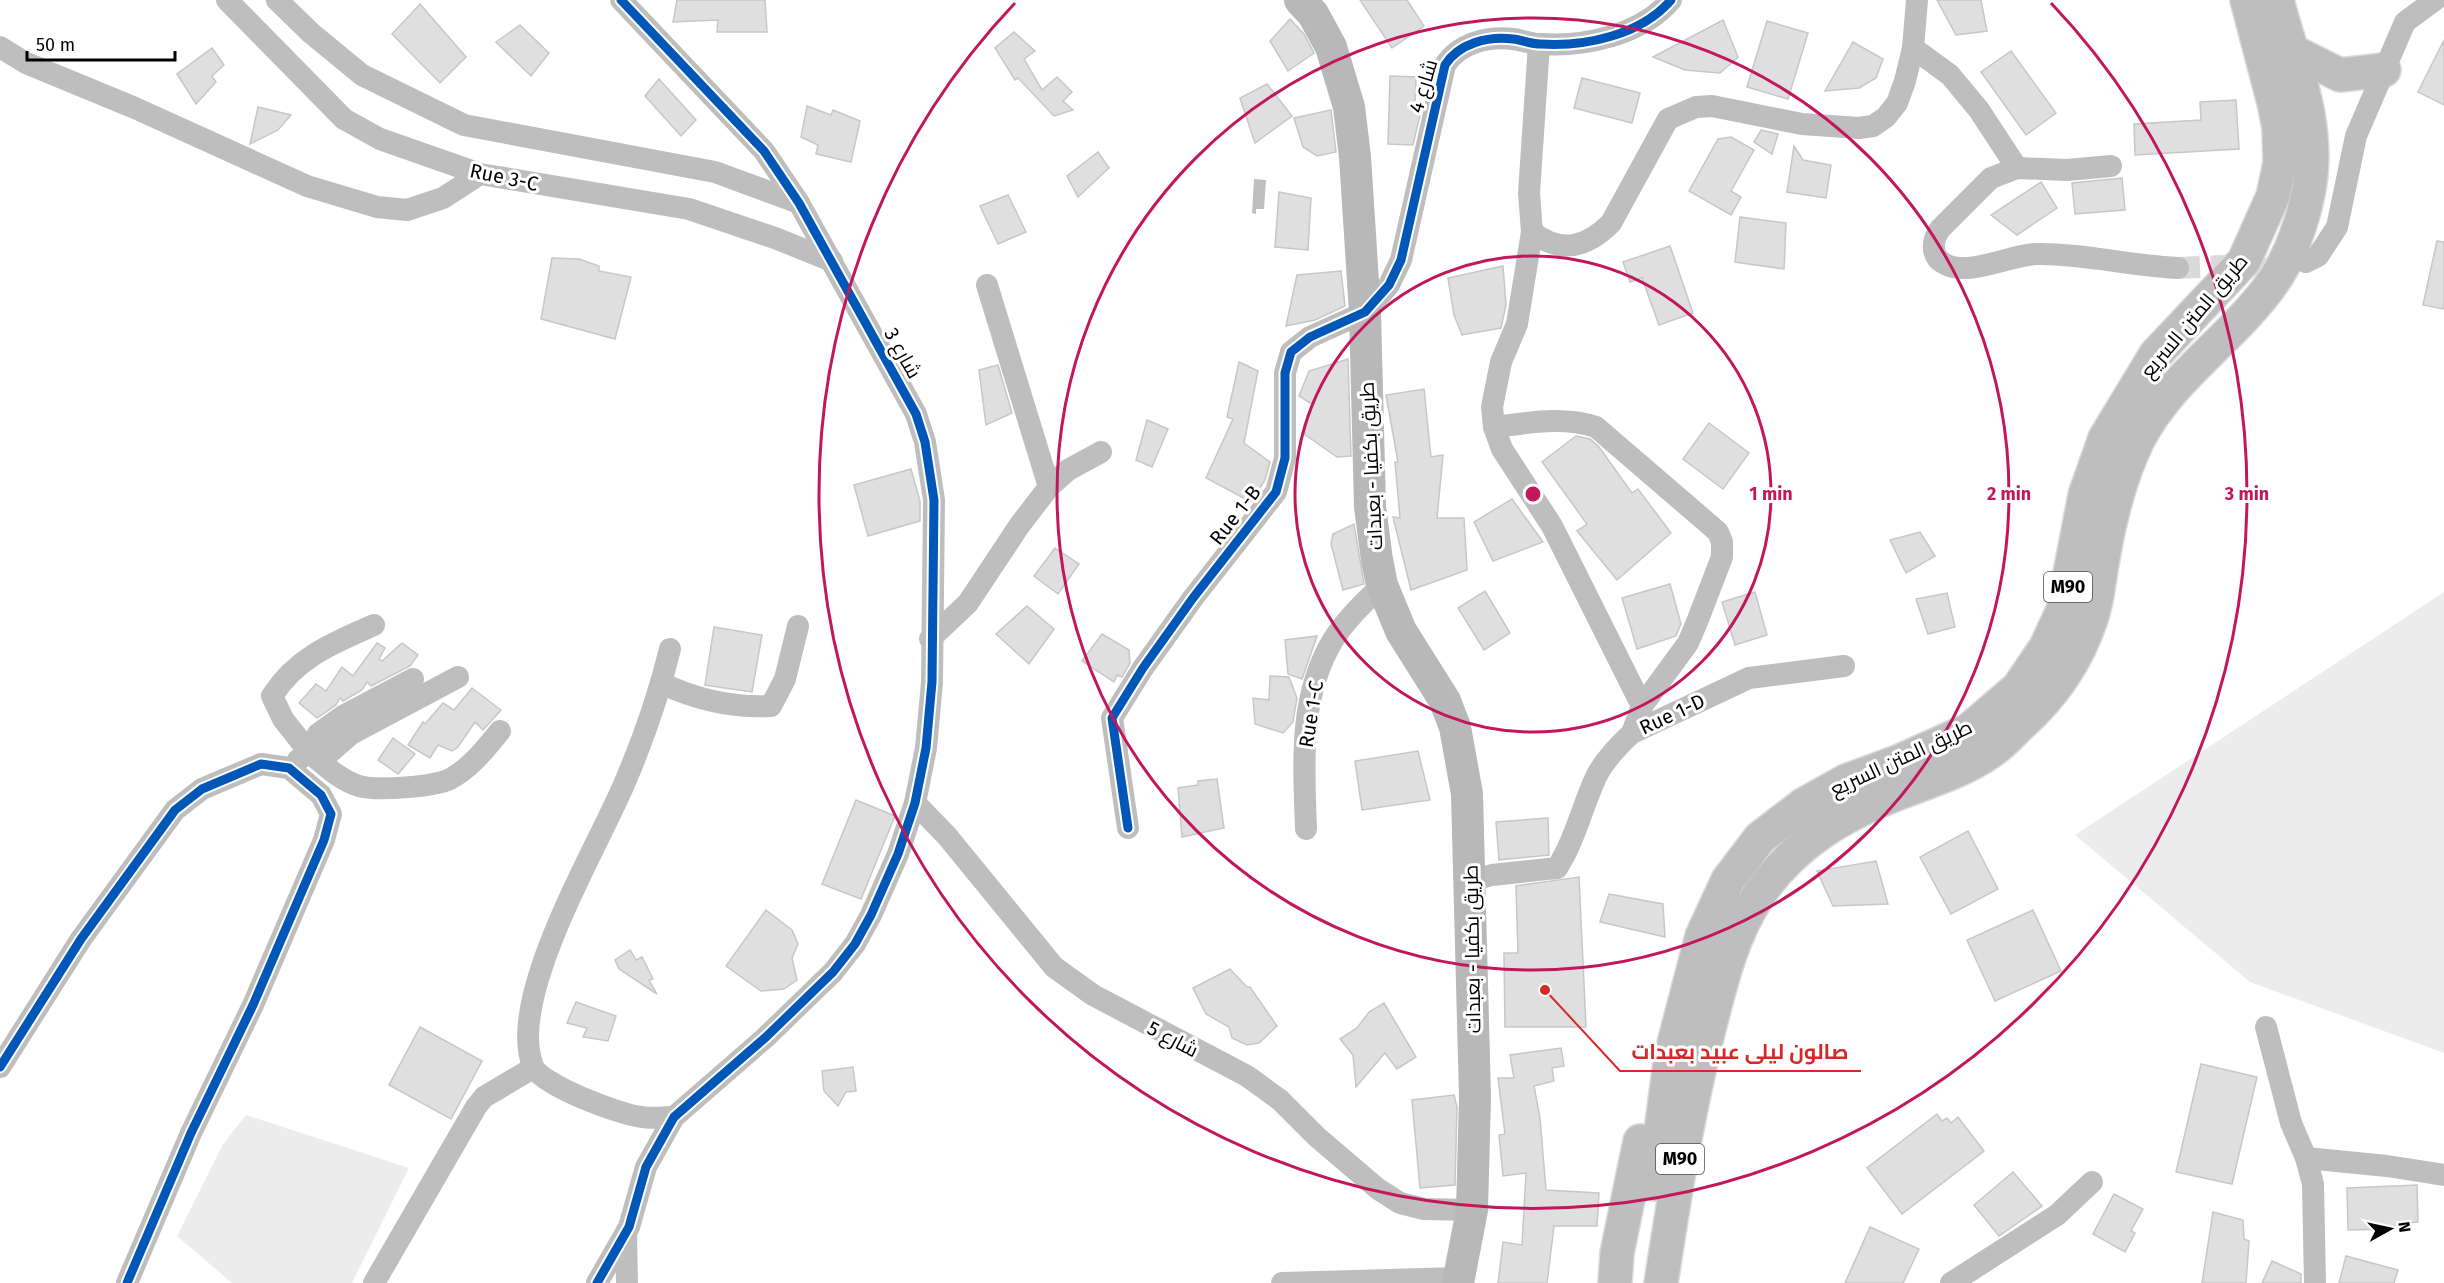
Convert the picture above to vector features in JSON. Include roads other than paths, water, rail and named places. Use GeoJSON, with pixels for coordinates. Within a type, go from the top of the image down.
{"type":"FeatureCollection","features":[{"type":"Feature","properties":{"kind":"highway","name":"طريق المتن السريع"},"geometry":{"type":"LineString","coordinates":[[1671,1055],[1702,936],[1728,880],[1760,838],[1803,805],[1845,781],[1900,761],[1969,730],[2018,688],[2046,647],[2063,610],[2085,495],[2104,438],[2157,354],[2244,261],[2273,196],[2280,163],[2279,128],[2247,0]]}},
{"type":"Feature","properties":{"kind":"highway","name":"طريق المتن السريع"},"geometry":{"type":"LineString","coordinates":[[1707,1037],[1737,935],[1759,895],[1786,861],[1814,836],[1846,815],[1946,776],[1990,752],[2052,693],[2076,655],[2092,616],[2115,499],[2137,442],[2149,421],[2189,372],[2241,320],[2275,279],[2302,216],[2312,169],[2311,143],[2294,52],[2277,0]]}},
{"type":"Feature","properties":{"kind":"highway"},"geometry":{"type":"LineString","coordinates":[[2294,52],[2340,75],[2384,70]]}},
{"type":"Feature","properties":{"kind":"highway"},"geometry":{"type":"LineString","coordinates":[[1679,1283],[1703,1123],[1707,1037]]}},
{"type":"Feature","properties":{"kind":"highway","name":"M90"},"geometry":{"type":"LineString","coordinates":[[1661,1283],[1682,1146],[1707,1037]]}},
{"type":"Feature","properties":{"kind":"highway"},"geometry":{"type":"LineString","coordinates":[[1615,1283],[1617,1253],[1646,1113],[1671,1055]]}},
{"type":"Feature","properties":{"kind":"highway","name":"M90"},"geometry":{"type":"LineString","coordinates":[[1643,1283],[1671,1055]]}},
{"type":"Feature","properties":{"kind":"main road","name":"طريق بكفيا - بعبدات"},"geometry":{"type":"LineString","coordinates":[[1300,0],[1331,47],[1348,107],[1355,157],[1365,312],[1370,507],[1382,585],[1401,631],[1435,681],[1455,727],[1467,794],[1475,1097],[1472,1210],[1458,1280]]}},
{"type":"Feature","properties":{"kind":"street","name":"Rue 3-C"},"geometry":{"type":"LineString","coordinates":[[227,0],[344,119],[408,151],[480,174],[689,209],[775,238],[832,261]]}},
{"type":"Feature","properties":{"kind":"street"},"geometry":{"type":"LineString","coordinates":[[277,0],[311,33],[363,75],[464,125],[715,172],[799,203]]}},
{"type":"Feature","properties":{"kind":"street","name":"شارع 3"},"geometry":{"type":"LineString","coordinates":[[621,0],[764,151],[799,203],[916,414],[925,442],[934,500],[930,639],[932,682],[926,748],[915,803],[883,892],[855,944],[803,1004],[674,1117],[646,1167],[626,1232]]}},
{"type":"Feature","properties":{"kind":"street","name":"شارع 4"},"geometry":{"type":"LineString","coordinates":[[1365,312],[1389,285],[1401,260],[1444,65],[1452,53],[1462,46],[1479,41],[1512,38],[1539,44],[1604,38],[1627,31],[1656,14],[1671,0]]}},
{"type":"Feature","properties":{"kind":"street"},"geometry":{"type":"LineString","coordinates":[[1532,232],[1547,243],[1570,246],[1601,234],[1619,212],[1668,119],[1696,107],[1712,106],[1802,124],[1859,128],[1873,126],[1886,117],[1897,103],[1913,48],[1917,0]]}},
{"type":"Feature","properties":{"kind":"street"},"geometry":{"type":"LineString","coordinates":[[2306,262],[2318,256],[2330,241],[2337,227],[2356,136],[2405,22],[2434,0]]}},
{"type":"Feature","properties":{"kind":"street"},"geometry":{"type":"LineString","coordinates":[[1539,44],[1529,193],[1532,232],[1517,324],[1501,362],[1492,407],[1494,428],[1502,449],[1552,526],[1642,706]]}},
{"type":"Feature","properties":{"kind":"street"},"geometry":{"type":"LineString","coordinates":[[0,46],[26,63],[135,108],[296,182],[377,207],[407,210],[443,198],[480,174]]}},
{"type":"Feature","properties":{"kind":"street"},"geometry":{"type":"LineString","coordinates":[[1913,48],[1950,75],[1979,110],[2017,168]]}},
{"type":"Feature","properties":{"kind":"street"},"geometry":{"type":"LineString","coordinates":[[2111,166],[2067,170],[2017,168],[1991,178],[1940,229],[1934,237],[1934,250],[1944,264],[1957,268],[2035,254],[2178,268]]}},
{"type":"Feature","properties":{"kind":"street"},"geometry":{"type":"LineString","coordinates":[[987,285],[1049,487]]}},
{"type":"Feature","properties":{"kind":"street","name":"Rue 1-B"},"geometry":{"type":"LineString","coordinates":[[1128,828],[1112,718],[1143,668],[1193,598],[1276,492],[1285,458],[1285,373],[1291,352],[1310,337],[1365,312]]}},
{"type":"Feature","properties":{"kind":"street"},"geometry":{"type":"LineString","coordinates":[[1494,428],[1558,420],[1580,422],[1596,427],[1718,532],[1722,542],[1722,556],[1697,622],[1688,643],[1642,706],[1632,733]]}},
{"type":"Feature","properties":{"kind":"street"},"geometry":{"type":"LineString","coordinates":[[930,639],[968,603],[1019,526],[1049,487],[1068,470],[1101,452]]}},
{"type":"Feature","properties":{"kind":"street","name":"Rue 1-C"},"geometry":{"type":"LineString","coordinates":[[1306,829],[1304,747],[1310,696],[1319,667],[1334,639],[1352,615],[1382,585]]}},
{"type":"Feature","properties":{"kind":"street"},"geometry":{"type":"LineString","coordinates":[[374,625],[333,643],[294,667],[272,696],[283,718],[314,757],[360,786],[420,785],[449,780],[474,763],[500,731]]}},
{"type":"Feature","properties":{"kind":"street"},"geometry":{"type":"LineString","coordinates":[[661,683],[688,695],[756,706],[771,706],[785,678],[798,626]]}},
{"type":"Feature","properties":{"kind":"street"},"geometry":{"type":"LineString","coordinates":[[670,649],[661,683],[625,782],[577,884],[536,983],[526,1037],[533,1068],[541,1076],[599,1106],[642,1118],[674,1117]]}},
{"type":"Feature","properties":{"kind":"street","name":"Rue 1-D"},"geometry":{"type":"LineString","coordinates":[[1470,881],[1492,875],[1557,868],[1566,854],[1597,775],[1617,747],[1632,733],[1749,678],[1844,666]]}},
{"type":"Feature","properties":{"kind":"street"},"geometry":{"type":"LineString","coordinates":[[0,1067],[81,939],[175,810],[202,789],[261,764],[289,768],[314,757],[351,734],[458,677]]}},
{"type":"Feature","properties":{"kind":"street"},"geometry":{"type":"LineString","coordinates":[[314,757],[318,734],[334,722],[413,678]]}},
{"type":"Feature","properties":{"kind":"street"},"geometry":{"type":"LineString","coordinates":[[127,1283],[191,1133],[253,1005],[324,840],[331,813],[321,795],[289,768]]}},
{"type":"Feature","properties":{"kind":"street","name":"شارع 5"},"geometry":{"type":"LineString","coordinates":[[915,803],[947,836],[1054,967],[1093,995],[1247,1076],[1280,1100],[1317,1137],[1378,1189],[1400,1203],[1424,1209],[1472,1210]]}},
{"type":"Feature","properties":{"kind":"street"},"geometry":{"type":"LineString","coordinates":[[2266,1027],[2291,1124],[2306,1158],[2315,1210],[2315,1283]]}},
{"type":"Feature","properties":{"kind":"street"},"geometry":{"type":"LineString","coordinates":[[374,1283],[476,1107],[484,1097],[533,1068]]}},
{"type":"Feature","properties":{"kind":"street"},"geometry":{"type":"LineString","coordinates":[[2306,1158],[2387,1166],[2444,1175]]}},
{"type":"Feature","properties":{"kind":"street"},"geometry":{"type":"LineString","coordinates":[[1951,1283],[2057,1215],[2091,1182]]}},
{"type":"Feature","properties":{"kind":"street"},"geometry":{"type":"LineString","coordinates":[[597,1283],[626,1232]]}},
{"type":"Feature","properties":{"kind":"street"},"geometry":{"type":"LineString","coordinates":[[626,1232],[627,1283]]}},
{"type":"Feature","properties":{"kind":"street"},"geometry":{"type":"LineString","coordinates":[[1282,1283],[1458,1280]]}},
{"type":"Feature","properties":{"kind":"tunnel"},"geometry":{"type":"LineString","coordinates":[[2178,268],[2294,263]]}},
{"type":"Feature","properties":{"kind":"place","name":"صالون ليلى عبيد بعبدات"},"geometry":{"type":"Point","coordinates":[1545,990]}}]}
